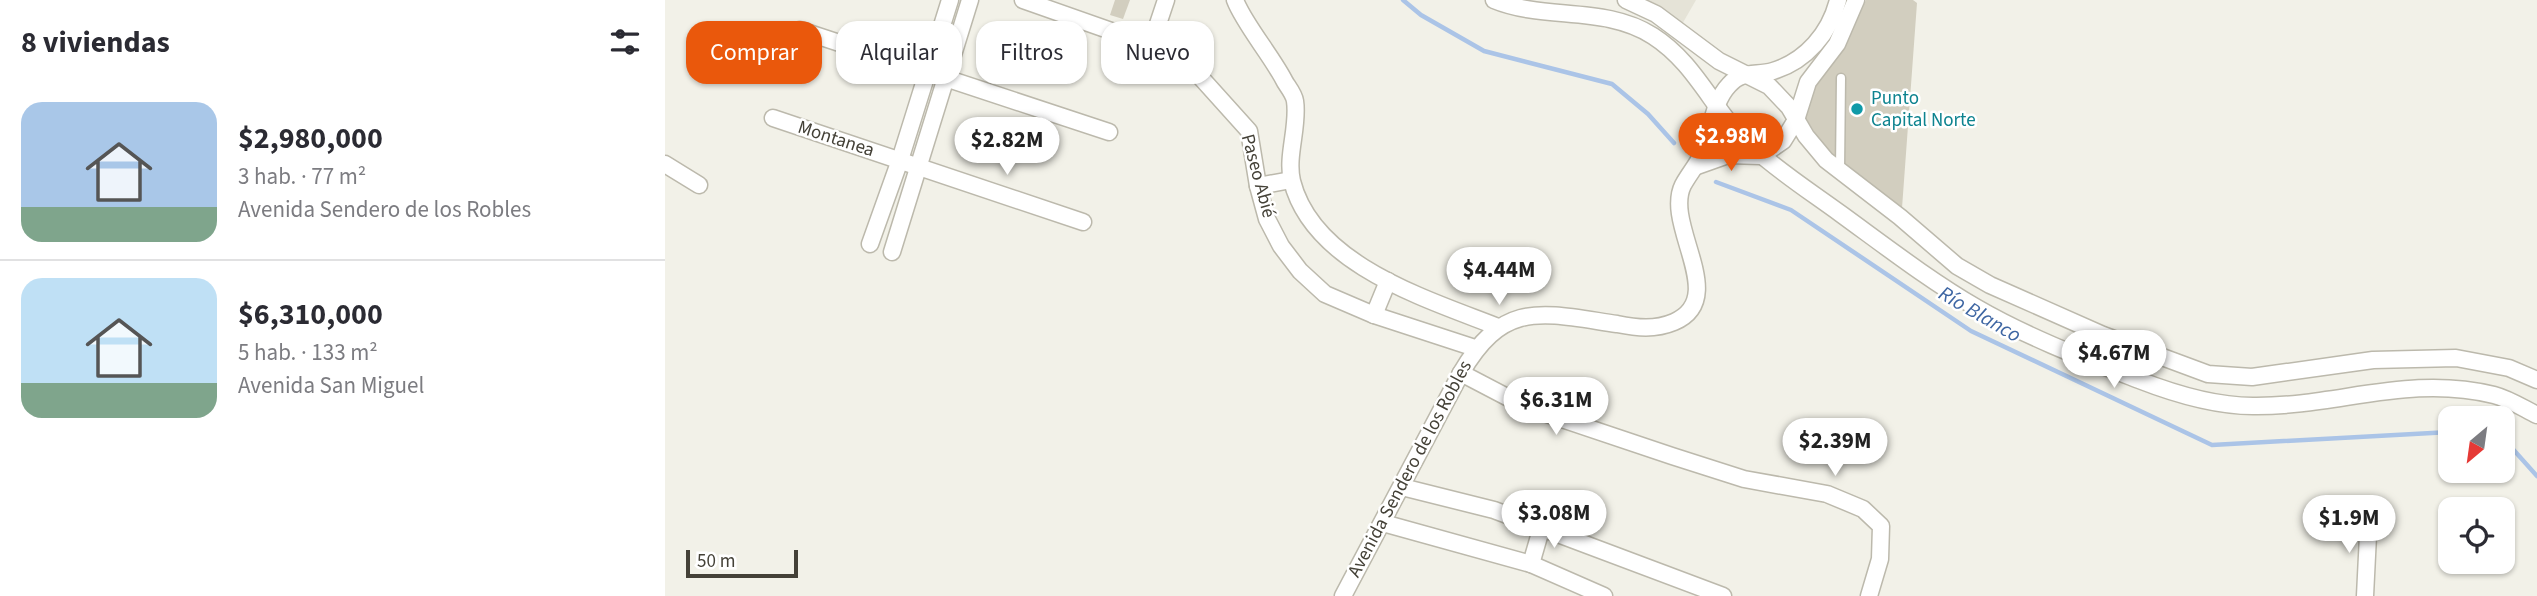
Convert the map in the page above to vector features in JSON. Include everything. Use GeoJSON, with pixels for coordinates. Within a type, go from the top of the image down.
{"type":"FeatureCollection","features":[{"type":"Feature","properties":{"kind":"street"},"geometry":{"type":"LineString","coordinates":[[943,21],[950,0]]}},
{"type":"Feature","properties":{"kind":"street"},"geometry":{"type":"LineString","coordinates":[[962,25],[970,0]]}},
{"type":"Feature","properties":{"kind":"street","name":"Paseo Abié"},"geometry":{"type":"LineString","coordinates":[[1023,0],[1101,27]]}},
{"type":"Feature","properties":{"kind":"street"},"geometry":{"type":"LineString","coordinates":[[1159,21],[1166,0]]}},
{"type":"Feature","properties":{"kind":"street","name":"Paseo Abié"},"geometry":{"type":"LineString","coordinates":[[1235,0],[1271,55],[1295,99],[1291,180],[1304,208],[1326,238],[1352,261],[1410,293],[1498,327]]}},
{"type":"Feature","properties":{"kind":"street"},"geometry":{"type":"LineString","coordinates":[[1494,0],[1515,9],[1622,21],[1643,31],[1677,55],[1697,76],[1737,133],[1761,156],[1939,285],[1979,309],[2093,362],[2201,401],[2253,406],[2375,391],[2452,388],[2497,396],[2537,415]]}},
{"type":"Feature","properties":{"kind":"street"},"geometry":{"type":"LineString","coordinates":[[1626,0],[1656,14],[1719,61],[1769,86],[1784,102],[1815,148],[1840,172],[1892,210],[1957,266],[2028,302],[2160,358],[2208,374],[2252,377],[2373,360],[2456,358],[2509,368],[2537,380]]}},
{"type":"Feature","properties":{"kind":"street"},"geometry":{"type":"LineString","coordinates":[[1743,74],[1771,72],[1804,55],[1821,38],[1831,22],[1838,0]]}},
{"type":"Feature","properties":{"kind":"street"},"geometry":{"type":"LineString","coordinates":[[1697,166],[1728,155],[1761,156],[1783,141],[1796,120],[1808,82],[1837,44],[1856,0]]}},
{"type":"Feature","properties":{"kind":"street","name":"Avenida Sendero de los Robles"},"geometry":{"type":"LineString","coordinates":[[1350,593],[1461,373],[1475,348],[1498,327],[1533,315],[1556,315],[1648,328],[1678,320],[1692,303],[1698,288],[1698,275],[1678,214],[1683,185],[1697,166],[1709,136],[1716,106],[1726,87],[1743,74]]}},
{"type":"Feature","properties":{"kind":"street"},"geometry":{"type":"LineString","coordinates":[[870,244],[924,84]]}},
{"type":"Feature","properties":{"kind":"street"},"geometry":{"type":"LineString","coordinates":[[893,252],[944,84]]}},
{"type":"Feature","properties":{"kind":"street"},"geometry":{"type":"LineString","coordinates":[[960,84],[1109,132]]}},
{"type":"Feature","properties":{"kind":"street","name":"Paseo Abié"},"geometry":{"type":"LineString","coordinates":[[1207,84],[1249,131],[1258,186],[1267,219],[1281,246],[1300,271],[1325,294],[1374,315],[1475,348]]}},
{"type":"Feature","properties":{"kind":"street","name":"Montanea"},"geometry":{"type":"LineString","coordinates":[[773,118],[1083,222]]}},
{"type":"Feature","properties":{"kind":"street"},"geometry":{"type":"LineString","coordinates":[[665,164],[699,185]]}},
{"type":"Feature","properties":{"kind":"street"},"geometry":{"type":"LineString","coordinates":[[1258,186],[1291,180]]}},
{"type":"Feature","properties":{"kind":"street"},"geometry":{"type":"LineString","coordinates":[[1374,315],[1388,281]]}},
{"type":"Feature","properties":{"kind":"street"},"geometry":{"type":"LineString","coordinates":[[2151,385],[2160,358]]}},
{"type":"Feature","properties":{"kind":"street"},"geometry":{"type":"LineString","coordinates":[[2373,360],[2375,391]]}},
{"type":"Feature","properties":{"kind":"street"},"geometry":{"type":"LineString","coordinates":[[1461,373],[1487,389],[1540,412],[1744,480],[1827,494],[1863,509],[1881,526],[1880,559],[1869,596]]}},
{"type":"Feature","properties":{"kind":"street"},"geometry":{"type":"LineString","coordinates":[[1402,487],[1494,510],[1542,526],[1694,591],[1723,596]]}},
{"type":"Feature","properties":{"kind":"street"},"geometry":{"type":"LineString","coordinates":[[2365,596],[2369,515]]}},
{"type":"Feature","properties":{"kind":"street"},"geometry":{"type":"LineString","coordinates":[[1383,523],[1531,564],[1604,596]]}},
{"type":"Feature","properties":{"kind":"street"},"geometry":{"type":"LineString","coordinates":[[1531,564],[1542,526]]}},
{"type":"Feature","properties":{"kind":"lane"},"geometry":{"type":"LineString","coordinates":[[1840,172],[1841,78]]}},
{"type":"Feature","properties":{"kind":"shaded area"},"geometry":{"type":"Polygon","coordinates":[[[1630,0],[1696,0],[1681,26],[1630,0]]]}},
{"type":"Feature","properties":{"kind":"building"},"geometry":{"type":"Polygon","coordinates":[[[1115,0],[1130,0],[1123,19],[1110,15],[1115,0]]]}},
{"type":"Feature","properties":{"kind":"building","name":"Punto Capital Norte"},"geometry":{"type":"Polygon","coordinates":[[[1866,0],[1913,0],[1917,3],[1902,208],[1826,151],[1804,115],[1806,102],[1821,72],[1842,52],[1866,0]]]}},
{"type":"Feature","properties":{"kind":"waterway","name":"Río Blanco"},"geometry":{"type":"LineString","coordinates":[[1403,0],[1421,15],[1484,51],[1612,84],[1648,114],[1674,143]]}},
{"type":"Feature","properties":{"kind":"waterway","name":"Río Blanco"},"geometry":{"type":"LineString","coordinates":[[1716,182],[1791,210],[1971,331],[2212,445],[2438,433]]}},
{"type":"Feature","properties":{"kind":"waterway","name":"Río Blanco"},"geometry":{"type":"LineString","coordinates":[[2515,451],[2537,476]]}},
{"type":"Feature","properties":{"kind":"place","name":"Punto Capital Norte"},"geometry":{"type":"Point","coordinates":[1857,109]}}]}
